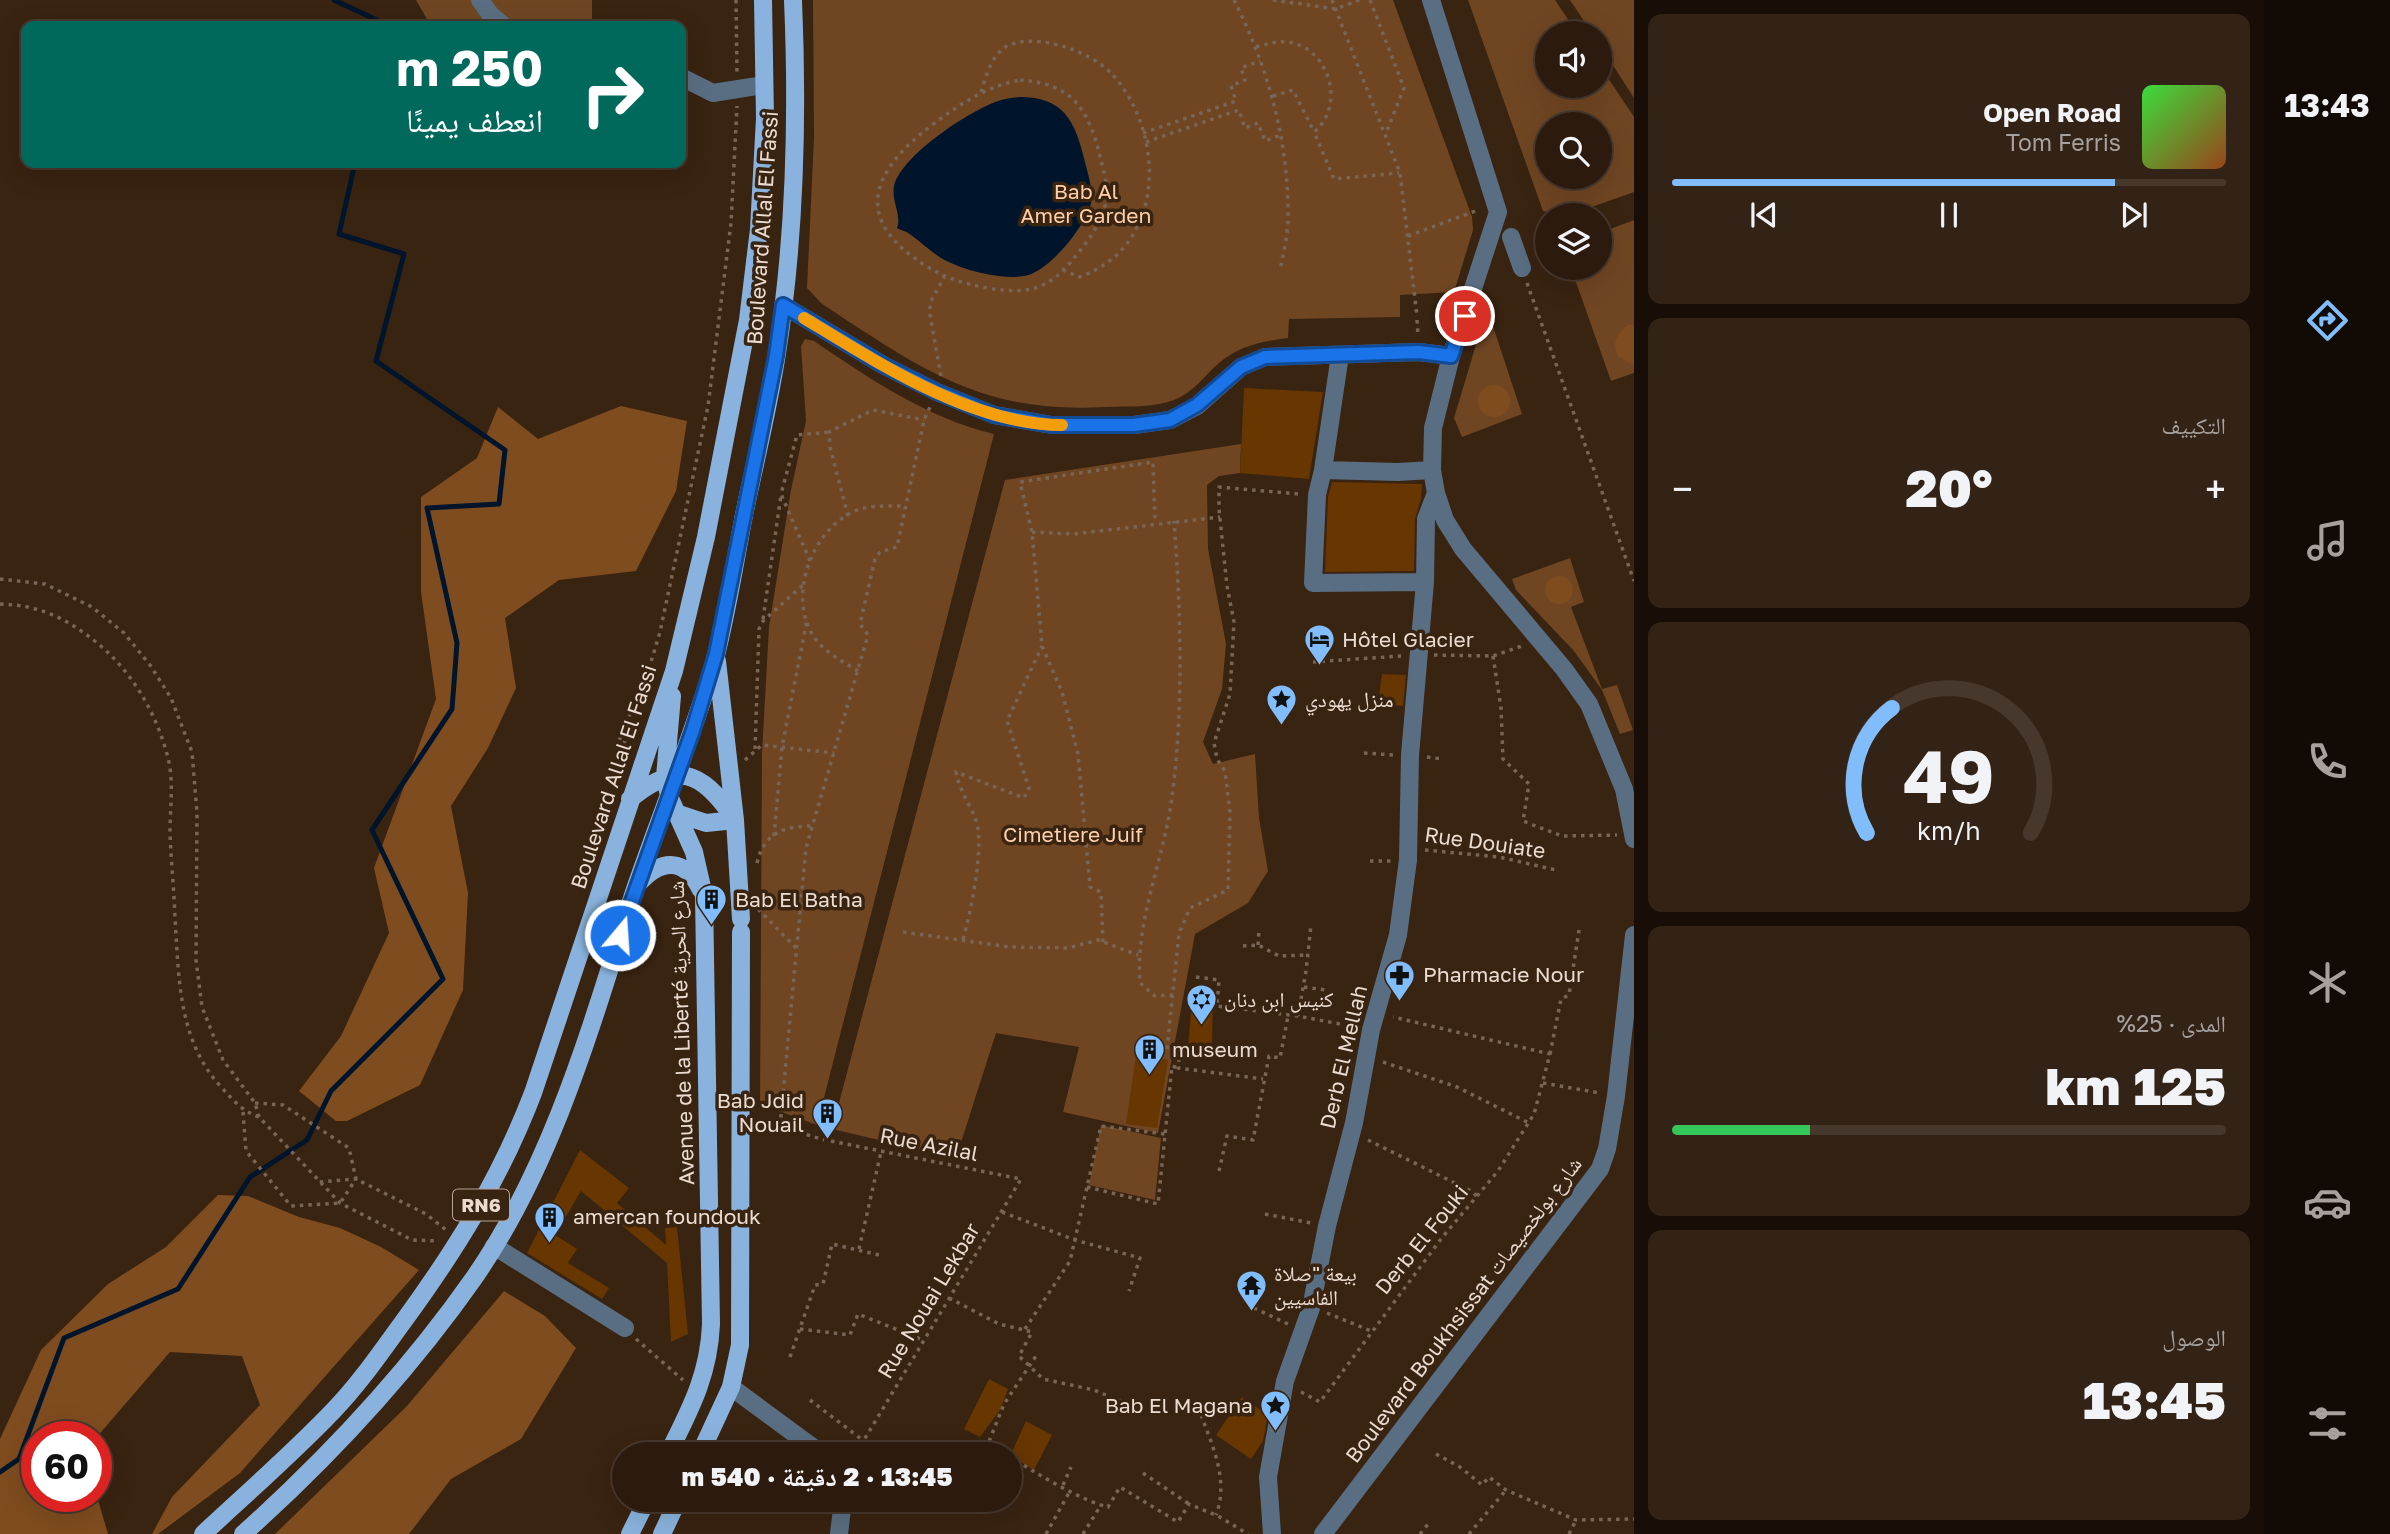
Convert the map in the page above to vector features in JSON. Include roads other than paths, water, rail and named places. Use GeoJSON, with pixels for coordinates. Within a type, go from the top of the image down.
{"type":"FeatureCollection","features":[{"type":"Feature","properties":{"kind":"main road","name":"Boulevard Allal El Fassi"},"geometry":{"type":"LineString","coordinates":[[203,1534],[335,1409],[369,1369],[450,1258],[494,1183],[529,1104],[559,1022],[674,671],[706,537],[748,320],[759,229],[764,85],[763,0]]}},
{"type":"Feature","properties":{"kind":"main road","name":"Boulevard Allal El Fassi"},"geometry":{"type":"LineString","coordinates":[[671,776],[716,654],[776,356],[783,305],[794,121],[793,0]]}},
{"type":"Feature","properties":{"kind":"main road"},"geometry":{"type":"LineString","coordinates":[[705,1442],[731,1387],[740,1333],[741,926],[735,820],[716,654]]}},
{"type":"Feature","properties":{"kind":"main road","name":"Avenue de la Liberté شارع الحرية"},"geometry":{"type":"LineString","coordinates":[[674,671],[670,796],[694,852],[704,896],[711,1338],[702,1383],[674,1442]]}},
{"type":"Feature","properties":{"kind":"main road"},"geometry":{"type":"LineString","coordinates":[[630,799],[671,776],[704,783],[718,795],[735,820]]}},
{"type":"Feature","properties":{"kind":"main road","name":"RN6"},"geometry":{"type":"LineString","coordinates":[[243,1534],[393,1385],[474,1278],[517,1207],[545,1146],[596,1009],[636,886],[670,796]]}},
{"type":"Feature","properties":{"kind":"main road"},"geometry":{"type":"LineString","coordinates":[[678,814],[706,823],[735,820]]}},
{"type":"Feature","properties":{"kind":"main road"},"geometry":{"type":"LineString","coordinates":[[636,886],[658,867],[676,865],[690,873],[704,896]]}},
{"type":"Feature","properties":{"kind":"main road"},"geometry":{"type":"LineString","coordinates":[[450,1258],[474,1278]]}},
{"type":"Feature","properties":{"kind":"main road"},"geometry":{"type":"LineString","coordinates":[[630,1534],[641,1512]]}},
{"type":"Feature","properties":{"kind":"main road"},"geometry":{"type":"LineString","coordinates":[[662,1534],[672,1512]]}},
{"type":"Feature","properties":{"kind":"street"},"geometry":{"type":"LineString","coordinates":[[480,0],[498,21]]}},
{"type":"Feature","properties":{"kind":"street"},"geometry":{"type":"LineString","coordinates":[[1431,0],[1498,212],[1451,356],[1433,428],[1432,470],[1436,493],[1445,520],[1463,549],[1577,686],[1603,732],[1624,789],[1634,837]]}},
{"type":"Feature","properties":{"kind":"street"},"geometry":{"type":"LineString","coordinates":[[686,80],[713,93],[764,85]]}},
{"type":"Feature","properties":{"kind":"street"},"geometry":{"type":"LineString","coordinates":[[1511,236],[1522,268]]}},
{"type":"Feature","properties":{"kind":"street"},"geometry":{"type":"LineString","coordinates":[[783,305],[883,365],[937,392],[994,415],[1052,425],[1134,425],[1181,416],[1241,367],[1255,360],[1277,356],[1419,352],[1451,356]]}},
{"type":"Feature","properties":{"kind":"street"},"geometry":{"type":"LineString","coordinates":[[1340,355],[1317,495],[1313,583],[1425,582]]}},
{"type":"Feature","properties":{"kind":"street"},"geometry":{"type":"LineString","coordinates":[[1323,470],[1432,470]]}},
{"type":"Feature","properties":{"kind":"street","name":"Derb El Mellah"},"geometry":{"type":"LineString","coordinates":[[1272,1534],[1268,1477],[1285,1381],[1311,1308],[1374,1022],[1398,935],[1409,849],[1409,765],[1425,582],[1426,519],[1436,493]]}},
{"type":"Feature","properties":{"kind":"street","name":"Boulevard Boukhsissat شارع بولخصيصات"},"geometry":{"type":"LineString","coordinates":[[1323,1534],[1600,1169],[1607,1149],[1616,1096],[1634,936]]}},
{"type":"Feature","properties":{"kind":"street"},"geometry":{"type":"LineString","coordinates":[[494,1246],[625,1328]]}},
{"type":"Feature","properties":{"kind":"street"},"geometry":{"type":"LineString","coordinates":[[731,1387],[806,1442]]}},
{"type":"Feature","properties":{"kind":"street"},"geometry":{"type":"LineString","coordinates":[[839,1534],[842,1512]]}},
{"type":"Feature","properties":{"kind":"water"},"geometry":{"type":"Polygon","coordinates":[[[1025,97],[1052,103],[1061,110],[1069,118],[1079,140],[1090,184],[1091,203],[1082,224],[1065,247],[1034,273],[1014,277],[993,275],[950,262],[897,228],[894,186],[910,161],[938,136],[971,114],[998,101],[1025,97]]]}},
{"type":"Feature","properties":{"kind":"waterway"},"geometry":{"type":"LineString","coordinates":[[334,0],[379,21]]}},
{"type":"Feature","properties":{"kind":"waterway"},"geometry":{"type":"LineString","coordinates":[[0,1472],[19,1459],[64,1338],[178,1289],[250,1177],[307,1140],[331,1091],[443,979],[372,830],[452,709],[457,643],[427,508],[499,504],[505,450],[376,361],[404,254],[339,234],[354,168]]}},
{"type":"Feature","properties":{"kind":"place","name":"Hôtel Glacier"},"geometry":{"type":"Point","coordinates":[1319,667]}},
{"type":"Feature","properties":{"kind":"place","name":"منزل يهودي"},"geometry":{"type":"Point","coordinates":[1282,727]}},
{"type":"Feature","properties":{"kind":"place","name":"Bab El Batha"},"geometry":{"type":"Point","coordinates":[712,927]}},
{"type":"Feature","properties":{"kind":"place","name":"Pharmacie Nour"},"geometry":{"type":"Point","coordinates":[1400,1002]}},
{"type":"Feature","properties":{"kind":"place","name":"كنيس ابن دنان"},"geometry":{"type":"Point","coordinates":[1201,1027]}},
{"type":"Feature","properties":{"kind":"place","name":"museum"},"geometry":{"type":"Point","coordinates":[1149,1077]}},
{"type":"Feature","properties":{"kind":"place","name":"Bab Jdid Nouail"},"geometry":{"type":"Point","coordinates":[827,1140]}},
{"type":"Feature","properties":{"kind":"place","name":"amercan foundouk"},"geometry":{"type":"Point","coordinates":[550,1244]}},
{"type":"Feature","properties":{"kind":"place","name":"بيعة \"صلاة الفاسيين"},"geometry":{"type":"Point","coordinates":[1251,1313]}},
{"type":"Feature","properties":{"kind":"place","name":"Bab El Magana"},"geometry":{"type":"Point","coordinates":[1276,1433]}},
{"type":"Feature","properties":{"kind":"park label","name":"Bab Al Amer Garden"},"geometry":{"type":"Point","coordinates":[1086,204]}},
{"type":"Feature","properties":{"kind":"park label","name":"Cimetiere Juif"},"geometry":{"type":"Point","coordinates":[1073,835]}}]}
